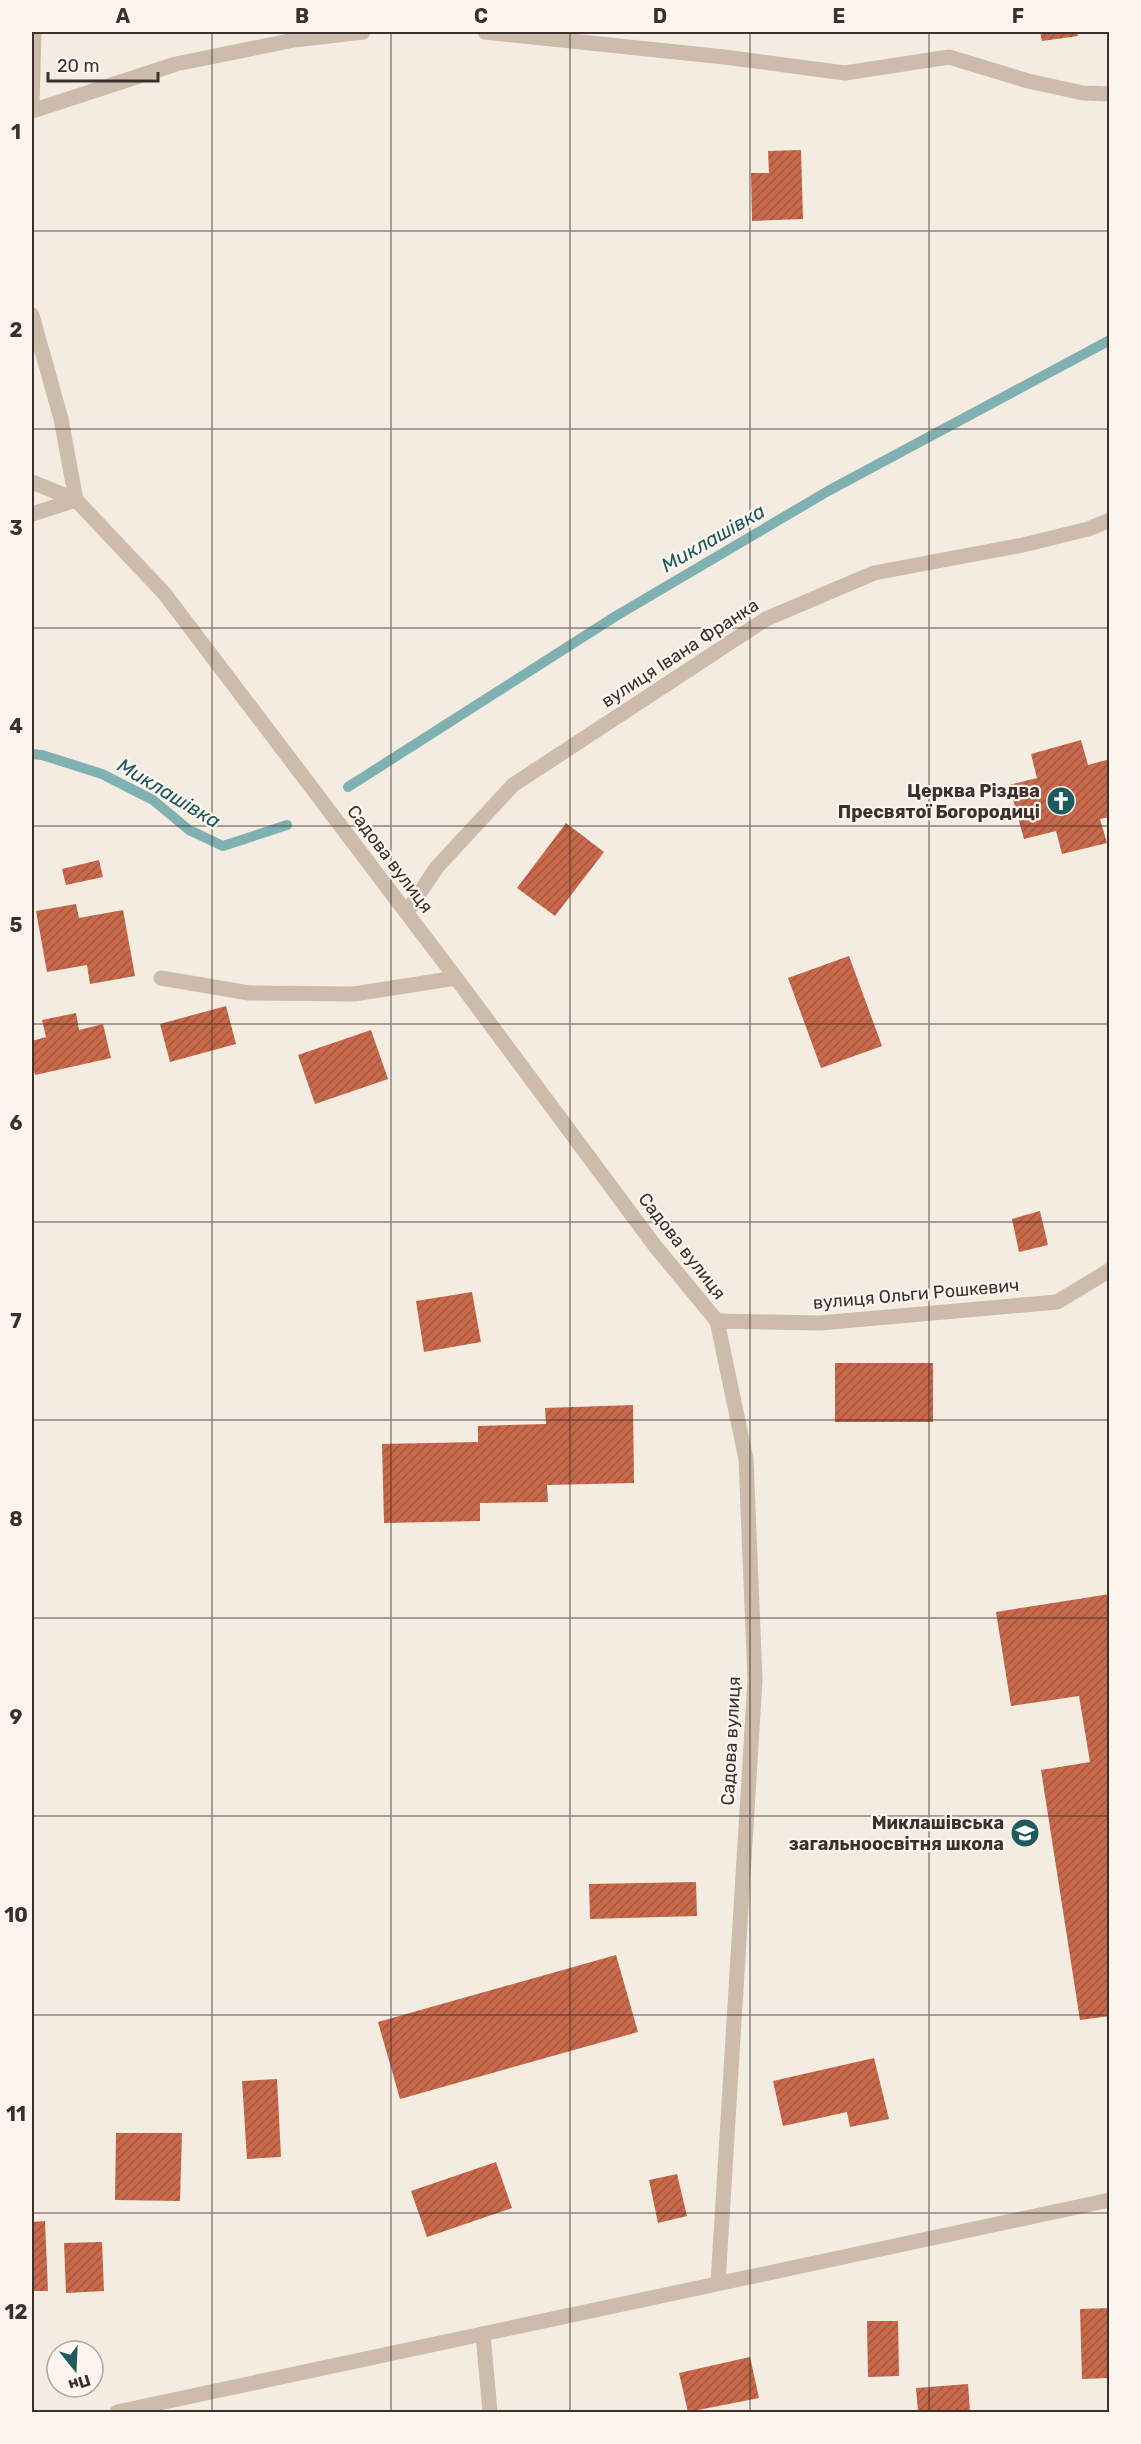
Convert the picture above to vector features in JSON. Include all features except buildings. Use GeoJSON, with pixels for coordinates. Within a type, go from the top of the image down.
{"type":"FeatureCollection","features":[{"type":"Feature","properties":{"kind":"street"},"geometry":{"type":"LineString","coordinates":[[32,105],[34,32]]}},
{"type":"Feature","properties":{"kind":"street"},"geometry":{"type":"LineString","coordinates":[[32,111],[176,63],[294,40],[363,32]]}},
{"type":"Feature","properties":{"kind":"street"},"geometry":{"type":"LineString","coordinates":[[485,32],[724,57],[845,74],[949,57],[1028,81],[1083,93],[1110,94]]}},
{"type":"Feature","properties":{"kind":"street"},"geometry":{"type":"LineString","coordinates":[[32,315],[61,419],[76,500],[32,514]]}},
{"type":"Feature","properties":{"kind":"street","name":"Садова вулиця"},"geometry":{"type":"LineString","coordinates":[[32,482],[76,500],[164,593],[456,978],[655,1246],[717,1322],[746,1460],[755,1680],[718,2283]]}},
{"type":"Feature","properties":{"kind":"street","name":"вулиця Івана Франка"},"geometry":{"type":"LineString","coordinates":[[406,912],[437,867],[513,784],[766,619],[874,573],[1023,546],[1088,529],[1110,520]]}},
{"type":"Feature","properties":{"kind":"street"},"geometry":{"type":"LineString","coordinates":[[161,978],[249,993],[354,994],[456,978]]}},
{"type":"Feature","properties":{"kind":"street","name":"вулиця Ольги Рошкевич"},"geometry":{"type":"LineString","coordinates":[[717,1322],[820,1323],[1058,1302],[1110,1270]]}},
{"type":"Feature","properties":{"kind":"street"},"geometry":{"type":"LineString","coordinates":[[117,2412],[1110,2200]]}},
{"type":"Feature","properties":{"kind":"street"},"geometry":{"type":"LineString","coordinates":[[483,2334],[490,2412]]}},
{"type":"Feature","properties":{"kind":"waterway","name":"Миклашівка"},"geometry":{"type":"LineString","coordinates":[[348,787],[616,616],[828,491],[1110,340]]}},
{"type":"Feature","properties":{"kind":"waterway","name":"Миклашівка"},"geometry":{"type":"LineString","coordinates":[[32,754],[102,774],[153,800],[189,830],[223,846],[287,825]]}},
{"type":"Feature","properties":{"kind":"place","name":"Церква Різдва Пресвятої Богородиці"},"geometry":{"type":"Point","coordinates":[1061,801]}},
{"type":"Feature","properties":{"kind":"place","name":"Миклашівська загальноосвітня школа"},"geometry":{"type":"Point","coordinates":[1025,1833]}}]}
